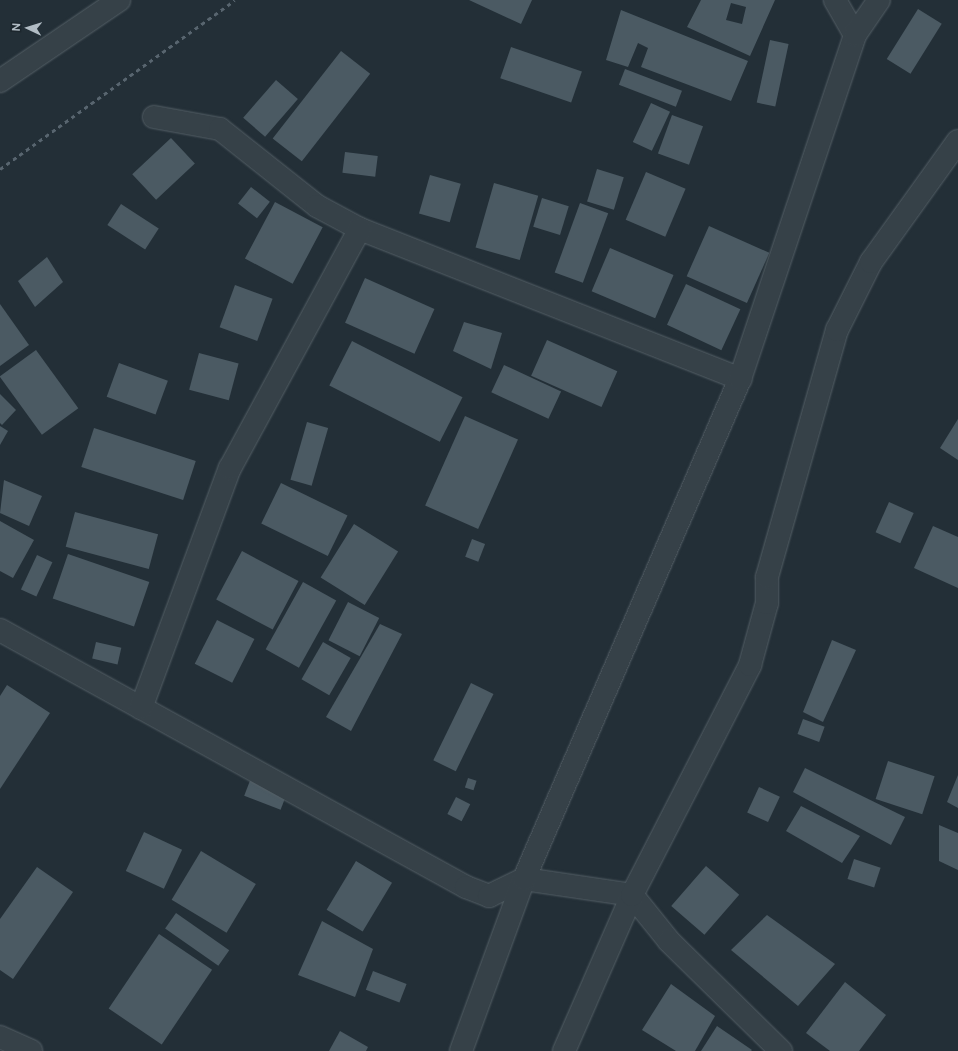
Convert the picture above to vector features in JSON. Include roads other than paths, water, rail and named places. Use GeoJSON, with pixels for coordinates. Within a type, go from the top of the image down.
{"type":"FeatureCollection","features":[{"type":"Feature","properties":{"kind":"street"},"geometry":{"type":"LineString","coordinates":[[0,81],[120,0]]}},
{"type":"Feature","properties":{"kind":"street"},"geometry":{"type":"LineString","coordinates":[[835,0],[855,35]]}},
{"type":"Feature","properties":{"kind":"street"},"geometry":{"type":"LineString","coordinates":[[461,1051],[524,879],[740,379],[855,35],[879,0]]}},
{"type":"Feature","properties":{"kind":"street"},"geometry":{"type":"LineString","coordinates":[[154,116],[220,129],[317,206],[360,229],[740,379]]}},
{"type":"Feature","properties":{"kind":"street"},"geometry":{"type":"LineString","coordinates":[[564,1051],[632,895],[750,665],[767,602],[767,577],[837,330],[871,262],[958,141]]}},
{"type":"Feature","properties":{"kind":"street"},"geometry":{"type":"LineString","coordinates":[[141,708],[230,468],[360,229]]}},
{"type":"Feature","properties":{"kind":"street"},"geometry":{"type":"LineString","coordinates":[[0,630],[466,887],[489,896],[524,879],[632,895],[669,941],[781,1051]]}},
{"type":"Feature","properties":{"kind":"street"},"geometry":{"type":"LineString","coordinates":[[0,1037],[31,1051]]}},
{"type":"Feature","properties":{"kind":"railway"},"geometry":{"type":"LineString","coordinates":[[0,169],[235,0]]}}]}
